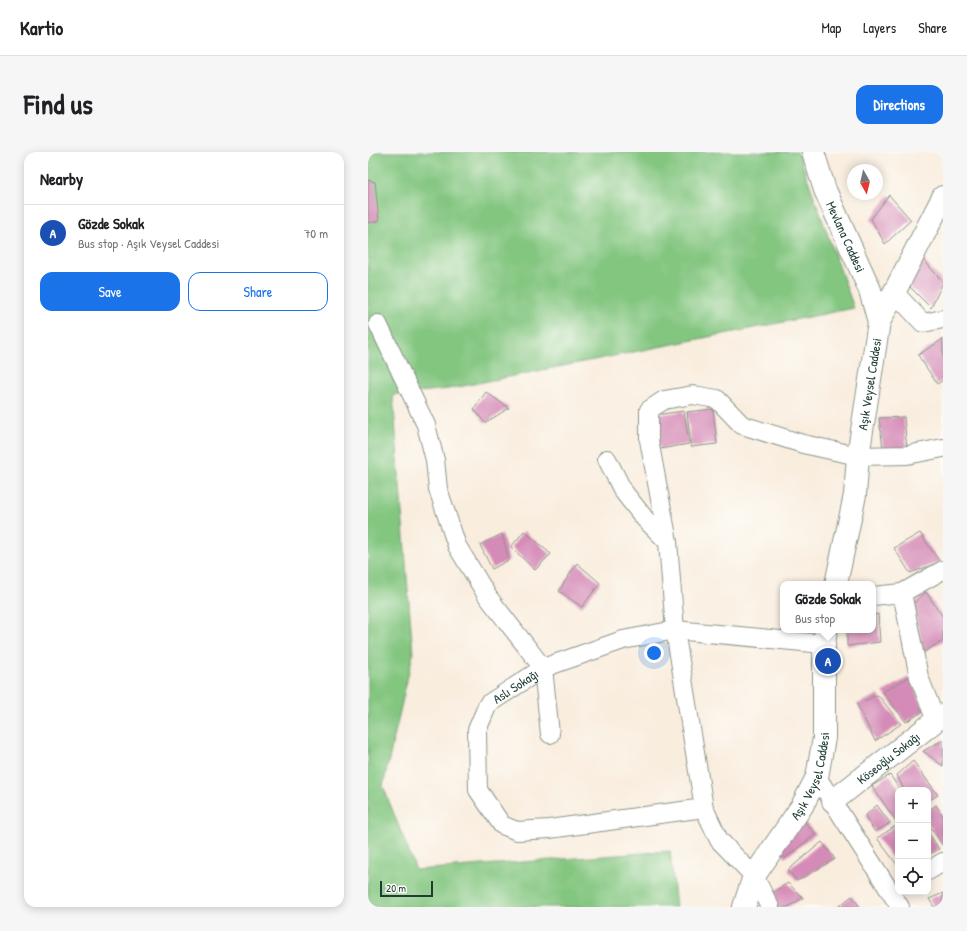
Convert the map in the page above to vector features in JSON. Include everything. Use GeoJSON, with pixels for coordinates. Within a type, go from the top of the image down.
{"type":"FeatureCollection","features":[{"type":"Feature","properties":{"kind":"street","name":"Mevlana Caddesi"},"geometry":{"type":"LineString","coordinates":[[813,152],[825,190],[870,290],[879,322]]}},
{"type":"Feature","properties":{"kind":"street","name":"Aşık Veysel Caddesi"},"geometry":{"type":"LineString","coordinates":[[837,581],[855,495],[858,456],[879,322],[943,197]]}},
{"type":"Feature","properties":{"kind":"street"},"geometry":{"type":"LineString","coordinates":[[894,292],[923,323],[943,319]]}},
{"type":"Feature","properties":{"kind":"street"},"geometry":{"type":"LineString","coordinates":[[378,324],[426,425],[435,460],[438,489],[457,546],[488,597],[543,668],[550,734]]}},
{"type":"Feature","properties":{"kind":"street"},"geometry":{"type":"LineString","coordinates":[[770,907],[754,876],[719,840],[704,808],[675,630],[668,542],[649,440],[649,410],[664,400],[693,395],[717,399],[742,425],[803,444],[858,456],[907,455],[943,448]]}},
{"type":"Feature","properties":{"kind":"street"},"geometry":{"type":"LineString","coordinates":[[607,459],[623,491],[645,519],[668,542]]}},
{"type":"Feature","properties":{"kind":"street"},"geometry":{"type":"LineString","coordinates":[[876,596],[902,593],[943,570]]}},
{"type":"Feature","properties":{"kind":"street"},"geometry":{"type":"LineString","coordinates":[[902,593],[919,678],[940,718]]}},
{"type":"Feature","properties":{"kind":"street","name":"Aslı Sokağı"},"geometry":{"type":"LineString","coordinates":[[704,808],[549,829],[517,831],[502,825],[478,790],[477,730],[488,704],[543,668],[623,640],[675,630],[825,637]]}},
{"type":"Feature","properties":{"kind":"street","name":"Aşık Veysel Caddesi"},"geometry":{"type":"LineString","coordinates":[[744,907],[754,876],[802,806],[818,777],[824,738],[825,637]]}},
{"type":"Feature","properties":{"kind":"street","name":"Köseoğlu Sokağı"},"geometry":{"type":"LineString","coordinates":[[833,801],[940,718]]}},
{"type":"Feature","properties":{"kind":"street"},"geometry":{"type":"LineString","coordinates":[[818,777],[897,897]]}},
{"type":"Feature","properties":{"kind":"street"},"geometry":{"type":"LineString","coordinates":[[931,869],[943,862]]}},
{"type":"Feature","properties":{"kind":"green space"},"geometry":{"type":"Polygon","coordinates":[[[368,152],[798,152],[854,308],[448,389],[393,395],[413,654],[383,786],[416,870],[670,851],[676,907],[368,907],[368,152]]]}},
{"type":"Feature","properties":{"kind":"building"},"geometry":{"type":"Polygon","coordinates":[[[368,180],[375,182],[379,221],[368,223],[368,180]]]}},
{"type":"Feature","properties":{"kind":"building"},"geometry":{"type":"Polygon","coordinates":[[[889,195],[911,220],[885,244],[871,219],[889,195]]]}},
{"type":"Feature","properties":{"kind":"building"},"geometry":{"type":"Polygon","coordinates":[[[921,257],[943,282],[931,308],[910,287],[921,257]]]}},
{"type":"Feature","properties":{"kind":"building"},"geometry":{"type":"Polygon","coordinates":[[[943,339],[943,380],[937,384],[918,355],[943,339]]]}},
{"type":"Feature","properties":{"kind":"building"},"geometry":{"type":"Polygon","coordinates":[[[486,392],[509,408],[485,423],[474,409],[486,392]]]}},
{"type":"Feature","properties":{"kind":"building"},"geometry":{"type":"Polygon","coordinates":[[[713,409],[717,444],[691,447],[687,412],[713,409]]]}},
{"type":"Feature","properties":{"kind":"building"},"geometry":{"type":"Polygon","coordinates":[[[684,411],[689,444],[660,449],[654,415],[684,411]]]}},
{"type":"Feature","properties":{"kind":"building"},"geometry":{"type":"Polygon","coordinates":[[[904,417],[907,450],[883,449],[879,418],[904,417]]]}},
{"type":"Feature","properties":{"kind":"building"},"geometry":{"type":"Polygon","coordinates":[[[524,531],[551,554],[535,570],[511,547],[524,531]]]}},
{"type":"Feature","properties":{"kind":"building"},"geometry":{"type":"Polygon","coordinates":[[[920,533],[940,562],[910,573],[894,548],[920,533]]]}},
{"type":"Feature","properties":{"kind":"building"},"geometry":{"type":"Polygon","coordinates":[[[502,534],[509,560],[492,569],[480,545],[502,534]]]}},
{"type":"Feature","properties":{"kind":"building"},"geometry":{"type":"Polygon","coordinates":[[[577,563],[600,583],[582,607],[559,591],[577,563]]]}},
{"type":"Feature","properties":{"kind":"building"},"geometry":{"type":"Polygon","coordinates":[[[926,592],[943,617],[943,641],[924,652],[913,604],[926,592]]]}},
{"type":"Feature","properties":{"kind":"building"},"geometry":{"type":"Polygon","coordinates":[[[876,614],[878,614],[880,642],[847,646],[847,633],[876,633],[876,614]]]}},
{"type":"Feature","properties":{"kind":"building"},"geometry":{"type":"Polygon","coordinates":[[[909,677],[925,710],[906,722],[883,692],[909,677]]]}},
{"type":"Feature","properties":{"kind":"building"},"geometry":{"type":"Polygon","coordinates":[[[878,695],[901,724],[875,741],[857,704],[878,695]]]}},
{"type":"Feature","properties":{"kind":"building"},"geometry":{"type":"Polygon","coordinates":[[[943,740],[943,766],[923,751],[943,740]]]}},
{"type":"Feature","properties":{"kind":"building"},"geometry":{"type":"Polygon","coordinates":[[[913,761],[938,795],[931,799],[931,787],[903,787],[897,775],[913,761]]]}},
{"type":"Feature","properties":{"kind":"building"},"geometry":{"type":"Polygon","coordinates":[[[890,775],[898,787],[895,787],[895,820],[872,786],[890,775]]]}},
{"type":"Feature","properties":{"kind":"building"},"geometry":{"type":"Polygon","coordinates":[[[877,805],[890,823],[875,832],[865,816],[877,805]]]}},
{"type":"Feature","properties":{"kind":"building"},"geometry":{"type":"Polygon","coordinates":[[[936,805],[943,816],[943,846],[931,828],[931,809],[936,805]]]}},
{"type":"Feature","properties":{"kind":"building"},"geometry":{"type":"Polygon","coordinates":[[[802,819],[816,834],[785,858],[779,850],[802,819]]]}},
{"type":"Feature","properties":{"kind":"building"},"geometry":{"type":"Polygon","coordinates":[[[895,826],[895,862],[877,838],[895,826]]]}},
{"type":"Feature","properties":{"kind":"building"},"geometry":{"type":"Polygon","coordinates":[[[931,837],[939,849],[931,853],[931,837]]]}},
{"type":"Feature","properties":{"kind":"building"},"geometry":{"type":"Polygon","coordinates":[[[822,842],[835,859],[797,881],[788,870],[822,842]]]}},
{"type":"Feature","properties":{"kind":"building"},"geometry":{"type":"Polygon","coordinates":[[[788,883],[803,898],[788,907],[777,907],[771,893],[788,883]]]}},
{"type":"Feature","properties":{"kind":"building"},"geometry":{"type":"Polygon","coordinates":[[[943,893],[943,907],[934,907],[929,899],[943,893]]]}},
{"type":"Feature","properties":{"kind":"building"},"geometry":{"type":"Polygon","coordinates":[[[852,896],[860,907],[838,907],[852,896]]]}},
{"type":"Feature","properties":{"kind":"place","name":"Gözde Sokak"},"geometry":{"type":"Point","coordinates":[828,661]}}]}
